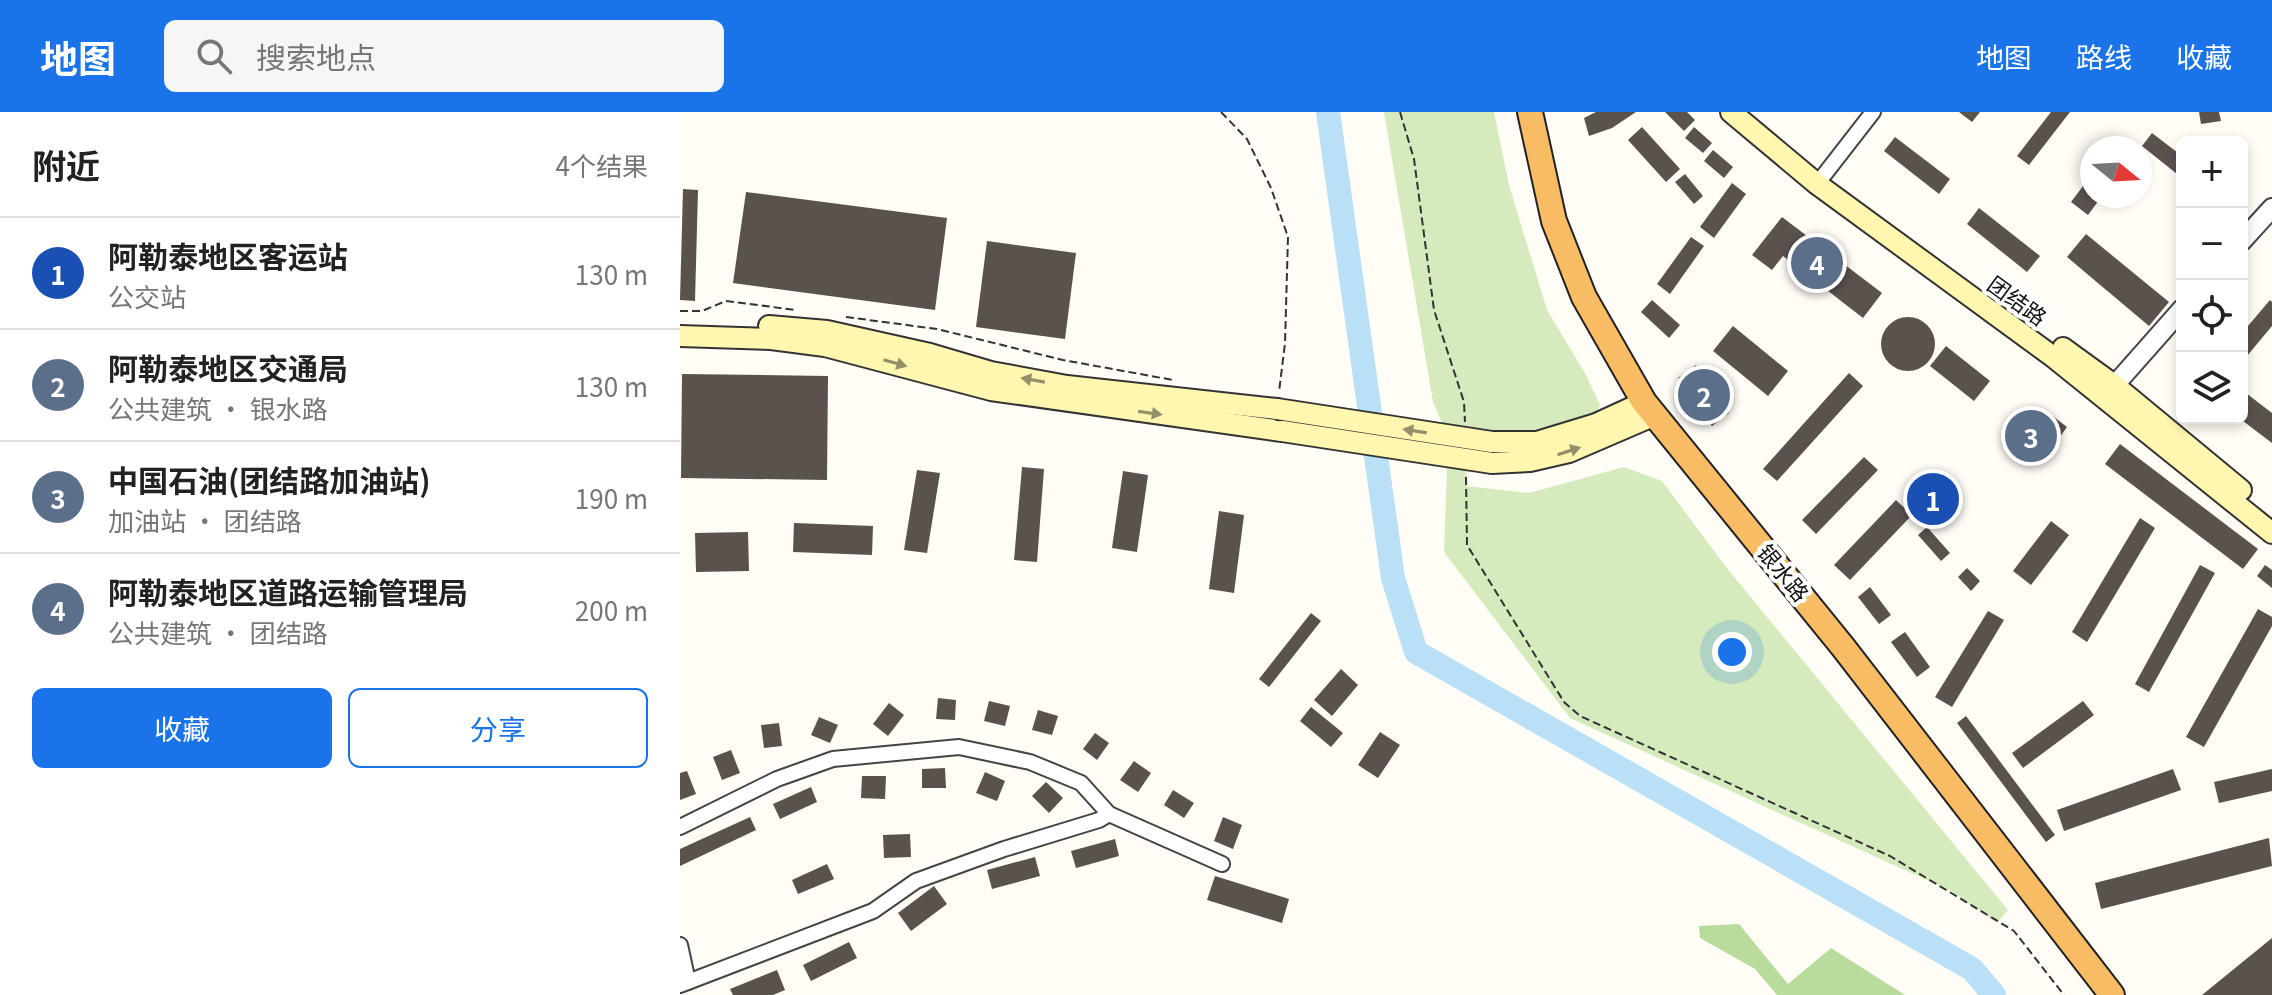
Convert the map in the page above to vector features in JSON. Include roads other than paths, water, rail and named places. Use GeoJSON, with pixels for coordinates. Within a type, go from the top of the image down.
{"type":"FeatureCollection","features":[{"type":"Feature","properties":{"kind":"highway","name":"银水路"},"geometry":{"type":"LineString","coordinates":[[1516,112],[1543,232],[1595,349],[2096,995]]}},
{"type":"Feature","properties":{"kind":"highway","name":"银水路"},"geometry":{"type":"LineString","coordinates":[[1530,112],[1554,221],[1579,285],[1642,412],[1853,659],[2112,995]]}},
{"type":"Feature","properties":{"kind":"main road","name":"团结路"},"geometry":{"type":"LineString","coordinates":[[1731,112],[2272,515]]}},
{"type":"Feature","properties":{"kind":"main road","name":"团结路"},"geometry":{"type":"LineString","coordinates":[[1753,112],[1821,179]]}},
{"type":"Feature","properties":{"kind":"main road"},"geometry":{"type":"LineString","coordinates":[[680,323],[767,325],[827,331],[930,354],[991,372],[1067,386],[1277,409],[1530,461],[1569,452],[1642,412]]}},
{"type":"Feature","properties":{"kind":"main road"},"geometry":{"type":"LineString","coordinates":[[680,336],[771,339],[825,346],[991,390],[1282,431],[1492,452]]}},
{"type":"Feature","properties":{"kind":"main road","name":"团结路"},"geometry":{"type":"LineString","coordinates":[[2109,392],[2272,533]]}},
{"type":"Feature","properties":{"kind":"street"},"geometry":{"type":"LineString","coordinates":[[1821,179],[1873,112]]}},
{"type":"Feature","properties":{"kind":"street"},"geometry":{"type":"LineString","coordinates":[[2248,234],[2272,208]]}},
{"type":"Feature","properties":{"kind":"street"},"geometry":{"type":"LineString","coordinates":[[2109,392],[2176,316]]}},
{"type":"Feature","properties":{"kind":"street"},"geometry":{"type":"LineString","coordinates":[[680,827],[777,779],[833,759],[959,747],[1030,762],[1081,783],[1109,814],[1222,864]]}},
{"type":"Feature","properties":{"kind":"street"},"geometry":{"type":"LineString","coordinates":[[680,945],[684,984],[873,911],[916,881],[1109,814]]}},
{"type":"Feature","properties":{"kind":"waterway"},"geometry":{"type":"LineString","coordinates":[[1328,112],[1393,578],[1416,652],[1972,969],[1994,995]]}},
{"type":"Feature","properties":{"kind":"place","name":"阿勒泰地区道路运输管理局"},"geometry":{"type":"Point","coordinates":[1817,263]}},
{"type":"Feature","properties":{"kind":"place","name":"阿勒泰地区交通局"},"geometry":{"type":"Point","coordinates":[1704,395]}},
{"type":"Feature","properties":{"kind":"place","name":"中国石油(团结路加油站)"},"geometry":{"type":"Point","coordinates":[2031,436]}},
{"type":"Feature","properties":{"kind":"place","name":"阿勒泰地区客运站"},"geometry":{"type":"Point","coordinates":[1933,499]}}]}
